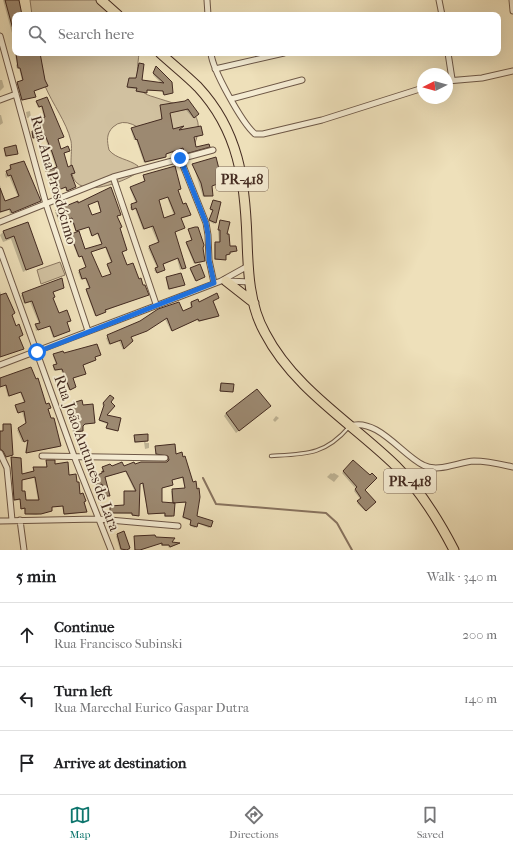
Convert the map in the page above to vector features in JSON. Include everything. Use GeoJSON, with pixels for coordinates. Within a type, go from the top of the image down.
{"type":"FeatureCollection","features":[{"type":"Feature","properties":{"kind":"highway"},"geometry":{"type":"LineString","coordinates":[[104,1],[115,12]]}},
{"type":"Feature","properties":{"kind":"highway","name":"PR-418"},"geometry":{"type":"LineString","coordinates":[[163,56],[198,87],[216,109],[231,136],[242,177],[250,282],[254,303],[264,332],[278,355],[308,388],[408,479],[432,511],[454,550]]}},
{"type":"Feature","properties":{"kind":"highway"},"geometry":{"type":"LineString","coordinates":[[224,281],[237,288],[254,303]]}},
{"type":"Feature","properties":{"kind":"street"},"geometry":{"type":"LineString","coordinates":[[207,0],[208,12]]}},
{"type":"Feature","properties":{"kind":"street"},"geometry":{"type":"LineString","coordinates":[[439,0],[441,12]]}},
{"type":"Feature","properties":{"kind":"street"},"geometry":{"type":"LineString","coordinates":[[512,0],[513,10]]}},
{"type":"Feature","properties":{"kind":"street","name":"Rua Ana Prosdócimo"},"geometry":{"type":"LineString","coordinates":[[0,36],[46,204],[88,331]]}},
{"type":"Feature","properties":{"kind":"street"},"geometry":{"type":"LineString","coordinates":[[210,56],[211,62],[231,99],[251,131],[255,134],[263,134],[322,120],[417,90]]}},
{"type":"Feature","properties":{"kind":"street"},"geometry":{"type":"LineString","coordinates":[[215,69],[271,56]]}},
{"type":"Feature","properties":{"kind":"street"},"geometry":{"type":"LineString","coordinates":[[448,56],[449,68]]}},
{"type":"Feature","properties":{"kind":"street"},"geometry":{"type":"LineString","coordinates":[[453,80],[482,78],[513,71]]}},
{"type":"Feature","properties":{"kind":"street"},"geometry":{"type":"LineString","coordinates":[[231,99],[302,80]]}},
{"type":"Feature","properties":{"kind":"street"},"geometry":{"type":"LineString","coordinates":[[0,100],[16,94]]}},
{"type":"Feature","properties":{"kind":"street"},"geometry":{"type":"LineString","coordinates":[[0,222],[113,177],[213,150]]}},
{"type":"Feature","properties":{"kind":"street"},"geometry":{"type":"LineString","coordinates":[[180,158],[206,223],[209,260],[214,283]]}},
{"type":"Feature","properties":{"kind":"street"},"geometry":{"type":"LineString","coordinates":[[113,177],[156,304]]}},
{"type":"Feature","properties":{"kind":"street","name":"Rua João Antunes de Lara"},"geometry":{"type":"LineString","coordinates":[[0,250],[74,456],[111,550]]}},
{"type":"Feature","properties":{"kind":"street"},"geometry":{"type":"LineString","coordinates":[[224,281],[248,266]]}},
{"type":"Feature","properties":{"kind":"street"},"geometry":{"type":"LineString","coordinates":[[0,365],[214,283],[224,281],[250,282]]}},
{"type":"Feature","properties":{"kind":"street"},"geometry":{"type":"LineString","coordinates":[[350,426],[356,424],[368,426],[400,446],[423,466],[432,468],[485,461],[513,467]]}},
{"type":"Feature","properties":{"kind":"street"},"geometry":{"type":"LineString","coordinates":[[0,453],[7,468],[12,520]]}},
{"type":"Feature","properties":{"kind":"street"},"geometry":{"type":"LineString","coordinates":[[42,456],[165,458]]}},
{"type":"Feature","properties":{"kind":"street"},"geometry":{"type":"LineString","coordinates":[[0,521],[98,519],[178,526]]}},
{"type":"Feature","properties":{"kind":"street"},"geometry":{"type":"LineString","coordinates":[[20,520],[24,550]]}},
{"type":"Feature","properties":{"kind":"lane"},"geometry":{"type":"LineString","coordinates":[[271,456],[308,454],[325,448],[338,440],[350,426]]}},
{"type":"Feature","properties":{"kind":"shaded area"},"geometry":{"type":"Polygon","coordinates":[[[30,0],[97,0],[115,12],[32,12],[30,0]]]}},
{"type":"Feature","properties":{"kind":"shaded area"},"geometry":{"type":"Polygon","coordinates":[[[38,56],[139,56],[137,76],[141,90],[144,93],[185,108],[192,112],[197,118],[197,137],[192,151],[183,155],[173,153],[132,124],[122,123],[113,127],[109,132],[109,150],[115,155],[138,166],[138,172],[117,183],[90,188],[83,186],[77,183],[72,174],[71,141],[69,134],[45,86],[38,56]]]}},
{"type":"Feature","properties":{"kind":"shaded area"},"geometry":{"type":"Polygon","coordinates":[[[60,262],[65,275],[41,284],[37,270],[60,262]]]}},
{"type":"Feature","properties":{"kind":"building"},"geometry":{"type":"Polygon","coordinates":[[[5,0],[19,0],[21,12],[12,12],[12,26],[5,0]]]}},
{"type":"Feature","properties":{"kind":"building"},"geometry":{"type":"Polygon","coordinates":[[[16,56],[41,56],[45,80],[48,86],[34,91],[36,97],[22,100],[17,82],[23,80],[20,68],[18,68],[16,56]]]}},
{"type":"Feature","properties":{"kind":"building"},"geometry":{"type":"Polygon","coordinates":[[[139,63],[144,64],[142,80],[164,83],[153,73],[156,66],[172,82],[173,93],[164,95],[163,91],[147,90],[147,93],[136,91],[137,88],[127,87],[129,78],[136,78],[139,63]]]}},
{"type":"Feature","properties":{"kind":"building"},"geometry":{"type":"Polygon","coordinates":[[[47,97],[64,137],[58,139],[61,149],[68,146],[70,151],[64,153],[68,167],[72,165],[75,173],[71,174],[76,187],[67,191],[66,187],[53,192],[46,171],[57,167],[52,152],[45,135],[33,138],[32,131],[39,130],[36,120],[45,117],[42,106],[39,107],[36,101],[47,97]]]}},
{"type":"Feature","properties":{"kind":"building"},"geometry":{"type":"Polygon","coordinates":[[[188,99],[199,114],[194,118],[188,109],[170,113],[173,129],[184,126],[179,130],[201,126],[203,135],[194,137],[196,147],[209,144],[210,147],[185,154],[183,148],[166,154],[166,157],[145,162],[137,139],[136,140],[131,128],[162,119],[160,105],[185,101],[188,99]]]}},
{"type":"Feature","properties":{"kind":"building"},"geometry":{"type":"Polygon","coordinates":[[[16,145],[18,154],[6,156],[4,148],[16,145]]]}},
{"type":"Feature","properties":{"kind":"building"},"geometry":{"type":"Polygon","coordinates":[[[216,157],[221,177],[218,178],[220,183],[212,186],[213,196],[204,196],[201,183],[192,164],[216,157]]]}},
{"type":"Feature","properties":{"kind":"building"},"geometry":{"type":"Polygon","coordinates":[[[24,161],[41,201],[12,213],[10,209],[0,212],[0,188],[5,201],[19,196],[11,175],[8,176],[6,171],[11,169],[10,165],[24,161]]]}},
{"type":"Feature","properties":{"kind":"building"},"geometry":{"type":"Polygon","coordinates":[[[175,166],[181,189],[178,190],[183,204],[186,203],[191,215],[181,218],[185,228],[175,232],[186,268],[182,269],[178,258],[163,264],[165,270],[157,273],[155,268],[158,267],[149,246],[159,242],[153,226],[144,229],[136,208],[132,210],[131,204],[137,202],[130,187],[145,181],[143,175],[175,166]],[[168,197],[159,200],[164,218],[175,214],[168,197]]]}},
{"type":"Feature","properties":{"kind":"building"},"geometry":{"type":"Polygon","coordinates":[[[111,187],[121,215],[117,216],[122,227],[120,228],[127,250],[122,252],[127,265],[133,263],[139,279],[141,278],[149,295],[105,310],[106,312],[96,316],[86,289],[90,288],[86,278],[82,279],[79,270],[86,267],[82,256],[79,257],[74,244],[69,245],[66,236],[79,231],[85,249],[102,244],[98,233],[92,236],[89,227],[76,231],[72,218],[60,222],[56,210],[78,201],[78,203],[111,187]],[[98,201],[88,205],[92,215],[101,212],[98,201]],[[106,247],[91,252],[102,277],[111,274],[107,264],[112,262],[106,247]]]}},
{"type":"Feature","properties":{"kind":"building"},"geometry":{"type":"Polygon","coordinates":[[[213,200],[221,202],[216,223],[209,220],[213,210],[210,209],[213,200]]]}},
{"type":"Feature","properties":{"kind":"building"},"geometry":{"type":"Polygon","coordinates":[[[220,220],[230,222],[227,234],[229,234],[230,246],[236,246],[237,251],[230,252],[230,254],[226,255],[226,260],[215,259],[215,242],[220,242],[220,230],[218,230],[220,220]]]}},
{"type":"Feature","properties":{"kind":"building"},"geometry":{"type":"Polygon","coordinates":[[[28,222],[43,264],[26,270],[14,236],[6,239],[3,231],[28,222]]]}},
{"type":"Feature","properties":{"kind":"building"},"geometry":{"type":"Polygon","coordinates":[[[198,227],[204,245],[205,261],[195,263],[186,242],[192,240],[188,229],[198,227]]]}},
{"type":"Feature","properties":{"kind":"building"},"geometry":{"type":"Polygon","coordinates":[[[200,264],[205,277],[196,281],[190,268],[200,264]]]}},
{"type":"Feature","properties":{"kind":"building"},"geometry":{"type":"Polygon","coordinates":[[[181,273],[185,285],[169,289],[166,277],[181,273]]]}},
{"type":"Feature","properties":{"kind":"building"},"geometry":{"type":"Polygon","coordinates":[[[62,278],[64,288],[53,292],[55,297],[53,298],[59,313],[67,310],[71,321],[67,322],[70,331],[54,337],[50,326],[38,330],[35,324],[40,323],[32,301],[25,303],[22,293],[62,278]]]}},
{"type":"Feature","properties":{"kind":"building"},"geometry":{"type":"Polygon","coordinates":[[[6,293],[15,313],[12,315],[16,326],[19,324],[23,335],[19,337],[24,349],[0,357],[0,295],[6,293]]]}},
{"type":"Feature","properties":{"kind":"building"},"geometry":{"type":"Polygon","coordinates":[[[217,293],[219,298],[213,301],[219,316],[199,321],[198,319],[172,331],[167,318],[147,331],[131,337],[133,341],[124,349],[121,340],[110,344],[107,335],[140,321],[158,309],[179,302],[183,311],[192,307],[191,302],[198,299],[199,302],[217,293]]]}},
{"type":"Feature","properties":{"kind":"building"},"geometry":{"type":"Polygon","coordinates":[[[97,344],[101,355],[95,357],[96,360],[83,365],[86,374],[73,378],[76,387],[70,390],[62,369],[55,370],[53,365],[57,364],[53,354],[63,351],[64,353],[97,344]]]}},
{"type":"Feature","properties":{"kind":"building"},"geometry":{"type":"Polygon","coordinates":[[[31,367],[36,379],[38,378],[46,404],[49,403],[51,408],[48,409],[51,418],[54,418],[61,446],[26,453],[28,440],[24,442],[18,428],[26,423],[24,411],[18,413],[15,405],[25,402],[21,392],[9,396],[6,385],[0,387],[0,378],[31,367]]]}},
{"type":"Feature","properties":{"kind":"building"},"geometry":{"type":"Polygon","coordinates":[[[221,383],[234,384],[233,392],[220,391],[221,383]]]}},
{"type":"Feature","properties":{"kind":"building"},"geometry":{"type":"Polygon","coordinates":[[[257,389],[271,406],[239,431],[226,413],[257,389]]]}},
{"type":"Feature","properties":{"kind":"building"},"geometry":{"type":"Polygon","coordinates":[[[110,395],[114,398],[111,402],[115,406],[107,415],[121,418],[118,431],[106,428],[108,423],[99,420],[104,405],[103,403],[110,395]]]}},
{"type":"Feature","properties":{"kind":"building"},"geometry":{"type":"Polygon","coordinates":[[[82,400],[83,405],[93,404],[95,423],[85,424],[83,426],[83,431],[74,432],[74,423],[69,404],[82,400]]]}},
{"type":"Feature","properties":{"kind":"building"},"geometry":{"type":"Polygon","coordinates":[[[3,424],[11,424],[13,455],[6,457],[0,449],[0,431],[3,431],[3,424]]]}},
{"type":"Feature","properties":{"kind":"building"},"geometry":{"type":"Polygon","coordinates":[[[148,434],[148,441],[135,442],[134,435],[148,434]]]}},
{"type":"Feature","properties":{"kind":"building"},"geometry":{"type":"Polygon","coordinates":[[[175,444],[176,454],[182,452],[183,457],[185,456],[193,482],[196,481],[197,489],[199,488],[200,497],[197,516],[213,521],[211,527],[198,523],[197,527],[190,525],[191,520],[183,517],[186,502],[174,503],[174,516],[165,516],[165,513],[148,514],[143,483],[140,484],[139,516],[132,515],[132,513],[110,513],[110,506],[124,505],[124,491],[136,491],[126,471],[105,477],[110,496],[103,496],[102,484],[97,486],[93,477],[102,473],[102,471],[104,472],[102,467],[110,464],[112,466],[122,462],[124,466],[134,462],[135,464],[141,462],[167,462],[169,460],[168,456],[156,454],[155,446],[175,444]],[[183,477],[172,480],[173,485],[162,488],[162,502],[173,503],[172,489],[185,488],[183,477]]]}},
{"type":"Feature","properties":{"kind":"building"},"geometry":{"type":"Polygon","coordinates":[[[11,457],[21,458],[22,474],[34,471],[33,467],[47,467],[46,460],[55,460],[55,464],[68,462],[69,475],[76,474],[77,482],[79,482],[80,494],[83,493],[86,501],[84,502],[87,512],[64,514],[63,506],[52,507],[52,511],[41,514],[25,514],[25,508],[21,509],[20,499],[14,500],[11,457]],[[35,477],[22,480],[22,491],[25,491],[26,500],[39,500],[35,477]]]}},
{"type":"Feature","properties":{"kind":"building"},"geometry":{"type":"Polygon","coordinates":[[[353,460],[370,475],[372,473],[377,478],[365,490],[376,502],[366,511],[357,501],[361,498],[355,489],[357,487],[343,471],[353,460]]]}},
{"type":"Feature","properties":{"kind":"building"},"geometry":{"type":"Polygon","coordinates":[[[124,531],[130,548],[127,550],[121,549],[117,534],[124,531]]]}},
{"type":"Feature","properties":{"kind":"building"},"geometry":{"type":"Polygon","coordinates":[[[155,535],[156,537],[175,538],[172,542],[180,543],[170,547],[169,545],[162,545],[162,543],[140,550],[135,550],[134,536],[155,535]]]}},
{"type":"Feature","properties":{"kind":"waterway"},"geometry":{"type":"LineString","coordinates":[[203,478],[216,504],[326,513],[337,523],[352,550]]}},
{"type":"Feature","properties":{"kind":"route"},"geometry":{"type":"LineString","coordinates":[[37,352],[156,304],[214,283],[209,260],[206,223],[180,158]]}}]}
